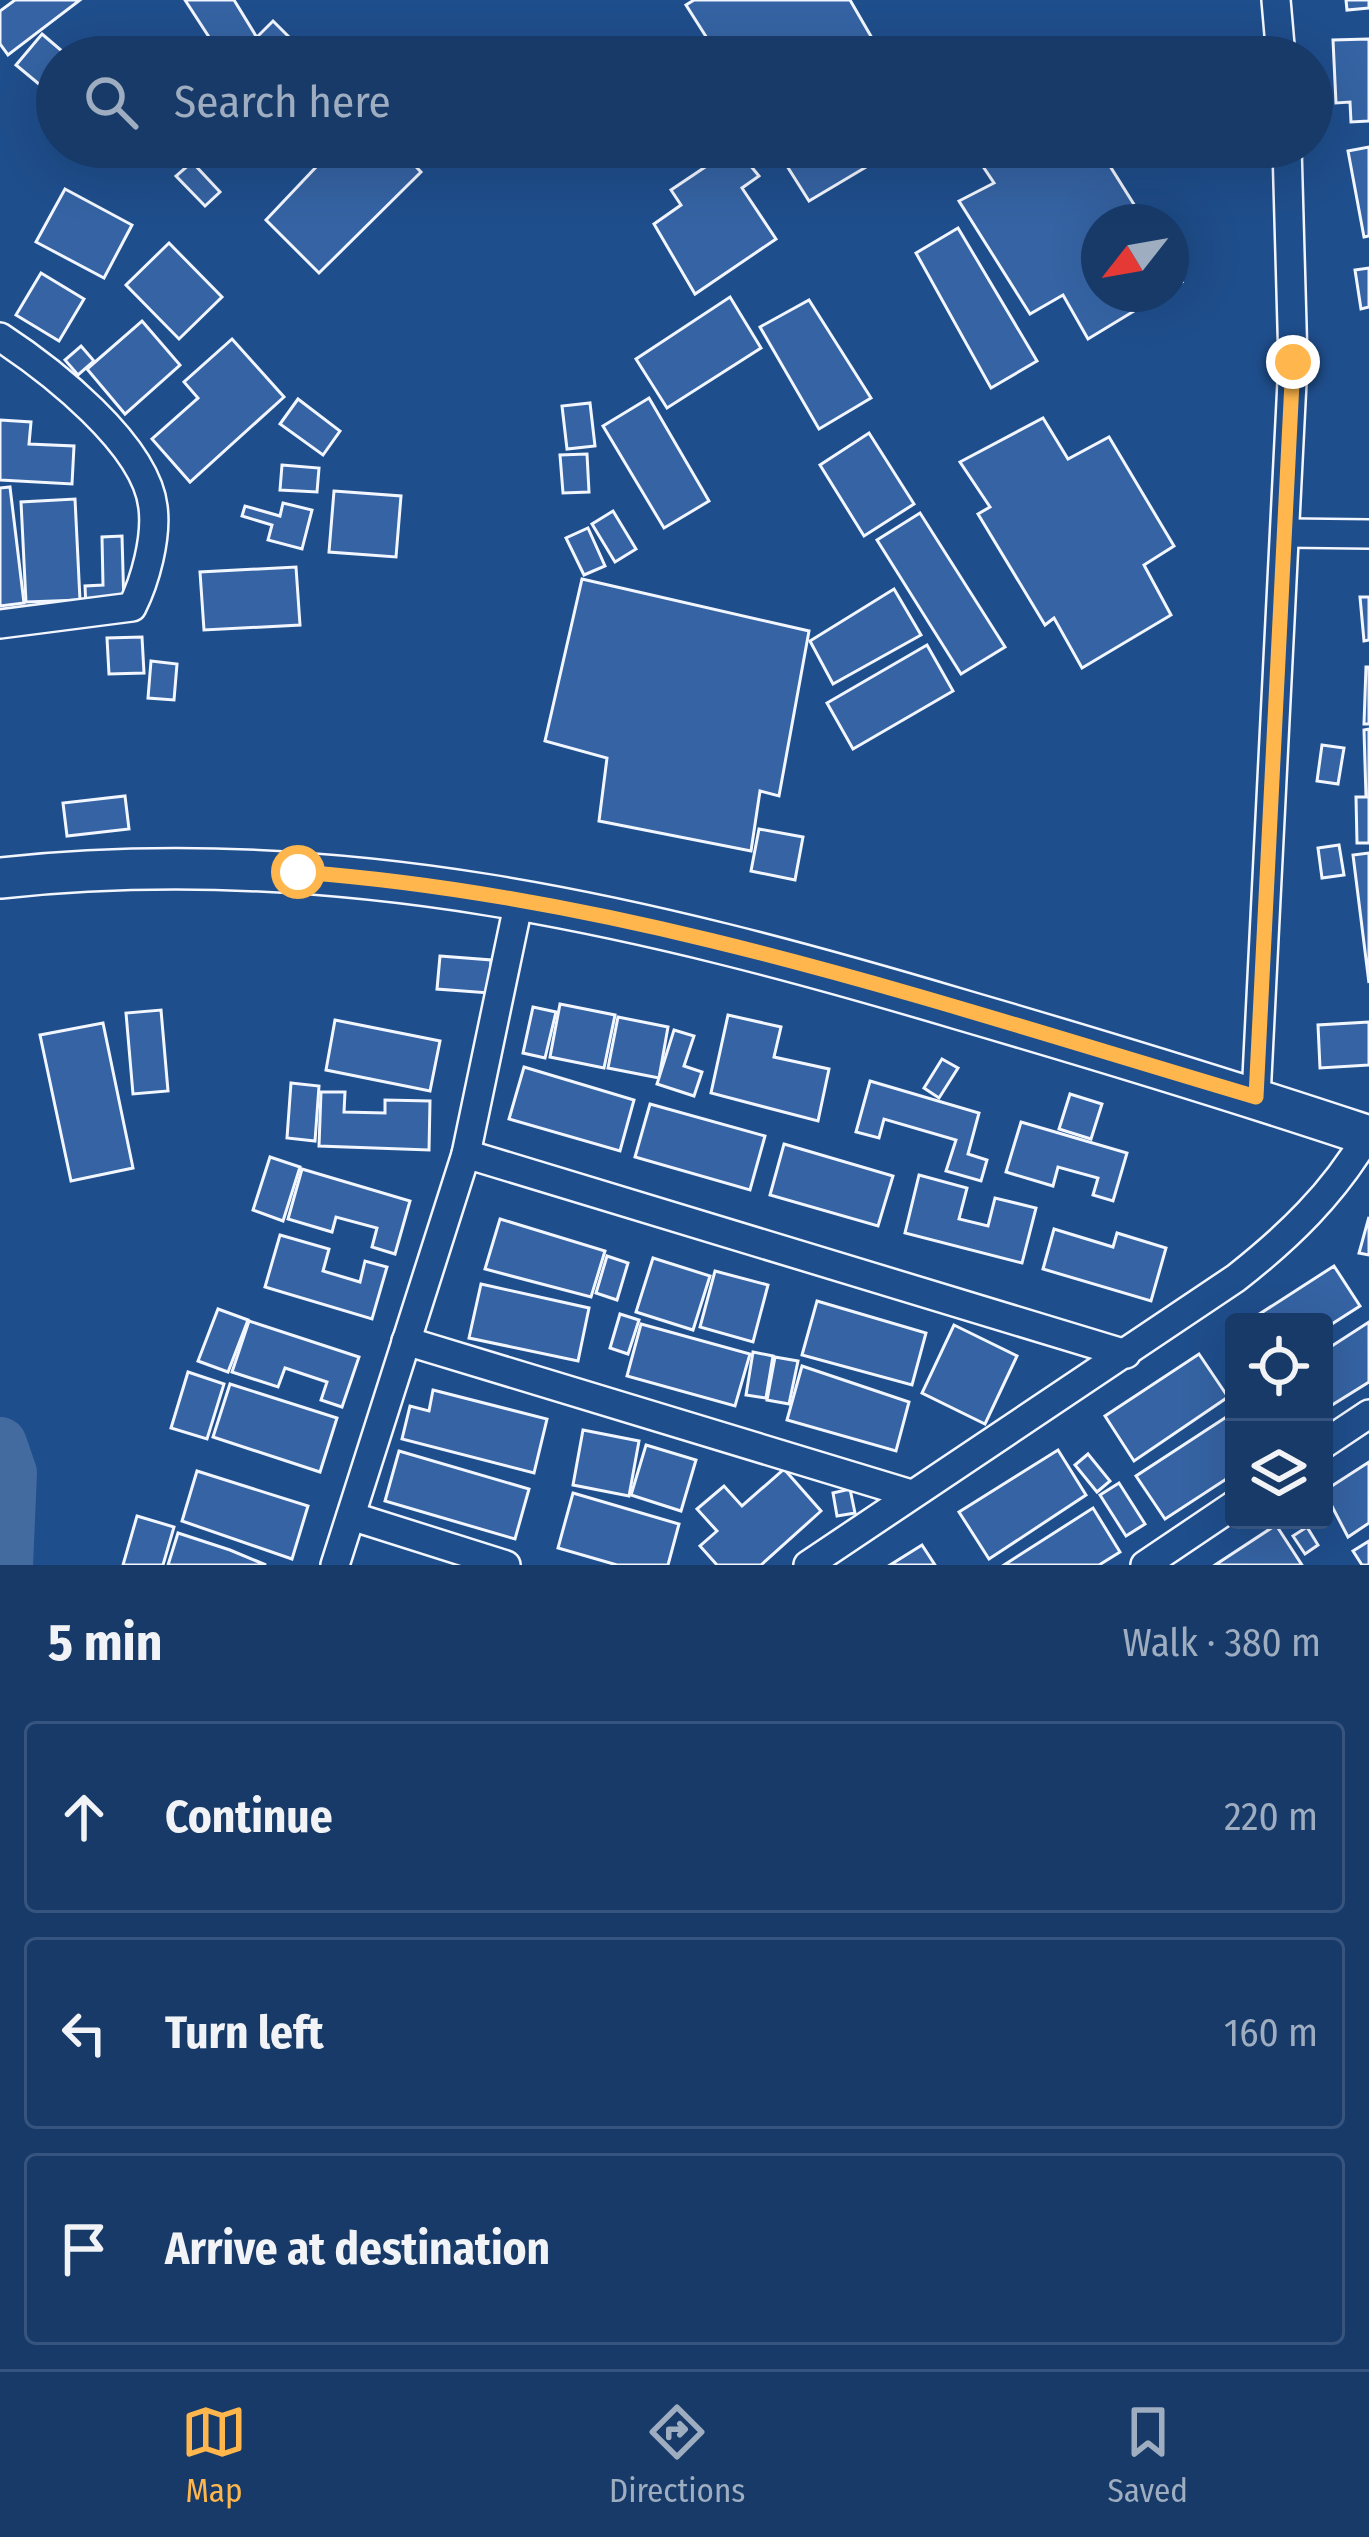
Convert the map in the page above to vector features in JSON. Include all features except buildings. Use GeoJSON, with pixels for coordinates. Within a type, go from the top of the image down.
{"type":"FeatureCollection","features":[{"type":"Feature","properties":{"kind":"street"},"geometry":{"type":"LineString","coordinates":[[1276,0],[1279,36]]}},
{"type":"Feature","properties":{"kind":"street"},"geometry":{"type":"LineString","coordinates":[[1256,1097],[1293,362],[1288,168]]}},
{"type":"Feature","properties":{"kind":"street"},"geometry":{"type":"LineString","coordinates":[[0,337],[88,406],[125,451],[153,506],[150,547],[132,607],[0,624]]}},
{"type":"Feature","properties":{"kind":"street"},"geometry":{"type":"LineString","coordinates":[[1287,533],[1369,534]]}},
{"type":"Feature","properties":{"kind":"street"},"geometry":{"type":"LineString","coordinates":[[0,878],[298,872],[520,896],[777,955],[1256,1097],[1368,1136],[1350,1165],[1290,1235],[1126,1354],[808,1565]]}},
{"type":"Feature","properties":{"kind":"street"},"geometry":{"type":"LineString","coordinates":[[335,1565],[466,1154],[520,896]]}},
{"type":"Feature","properties":{"kind":"street"},"geometry":{"type":"LineString","coordinates":[[466,1154],[1126,1354]]}},
{"type":"Feature","properties":{"kind":"street"},"geometry":{"type":"LineString","coordinates":[[406,1341],[911,1494]]}},
{"type":"Feature","properties":{"kind":"street"},"geometry":{"type":"LineString","coordinates":[[1333,1438],[1369,1414]]}},
{"type":"Feature","properties":{"kind":"street"},"geometry":{"type":"LineString","coordinates":[[1145,1565],[1225,1511]]}},
{"type":"Feature","properties":{"kind":"street"},"geometry":{"type":"LineString","coordinates":[[351,1516],[506,1565]]}},
{"type":"Feature","properties":{"kind":"waterway"},"geometry":{"type":"LineString","coordinates":[[0,1444],[10,1473],[6,1565]]}},
{"type":"Feature","properties":{"kind":"route"},"geometry":{"type":"LineString","coordinates":[[298,872],[520,896],[777,955],[1256,1097],[1293,362]]}}]}
